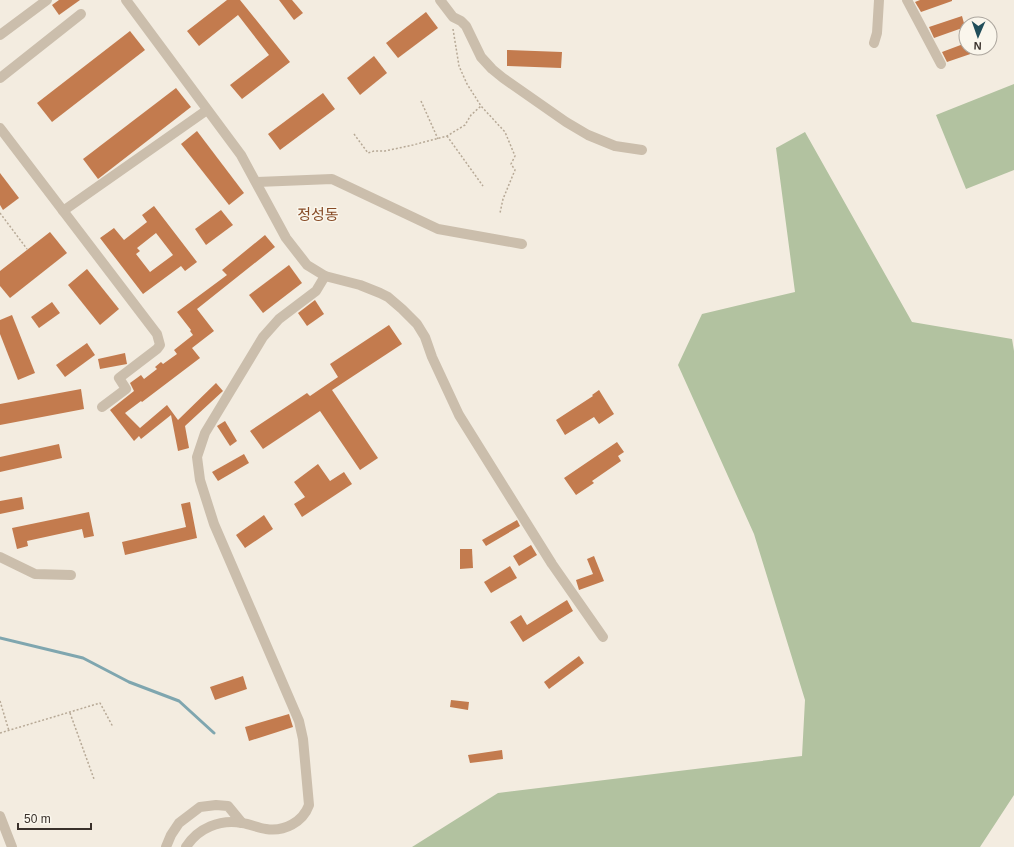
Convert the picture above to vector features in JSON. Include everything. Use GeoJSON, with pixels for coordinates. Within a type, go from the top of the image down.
{"type":"FeatureCollection","features":[{"type":"Feature","properties":{"kind":"street"},"geometry":{"type":"LineString","coordinates":[[0,35],[47,0]]}},
{"type":"Feature","properties":{"kind":"street"},"geometry":{"type":"LineString","coordinates":[[126,0],[241,155],[286,238],[307,265],[325,276],[360,285],[388,297],[416,324],[425,338],[432,357],[459,415],[552,564],[603,637]]}},
{"type":"Feature","properties":{"kind":"street"},"geometry":{"type":"LineString","coordinates":[[440,0],[453,17],[466,26],[481,57],[492,69],[566,122],[588,135],[605,143],[624,148],[642,150]]}},
{"type":"Feature","properties":{"kind":"street"},"geometry":{"type":"LineString","coordinates":[[874,44],[877,33],[879,0]]}},
{"type":"Feature","properties":{"kind":"street"},"geometry":{"type":"LineString","coordinates":[[907,0],[941,64]]}},
{"type":"Feature","properties":{"kind":"street"},"geometry":{"type":"LineString","coordinates":[[0,78],[82,14]]}},
{"type":"Feature","properties":{"kind":"street"},"geometry":{"type":"LineString","coordinates":[[63,211],[207,110]]}},
{"type":"Feature","properties":{"kind":"street"},"geometry":{"type":"LineString","coordinates":[[0,128],[157,334],[159,339],[160,345],[157,349],[119,378],[126,389],[102,407]]}},
{"type":"Feature","properties":{"kind":"street"},"geometry":{"type":"LineString","coordinates":[[257,182],[332,179],[438,229],[522,244]]}},
{"type":"Feature","properties":{"kind":"street"},"geometry":{"type":"LineString","coordinates":[[186,847],[194,836],[205,828],[223,823],[242,822],[266,829],[278,829],[290,826],[306,813],[309,805],[303,739],[299,721],[214,524],[200,480],[197,457],[205,433],[263,337],[279,318],[316,291],[325,276]]}},
{"type":"Feature","properties":{"kind":"street"},"geometry":{"type":"LineString","coordinates":[[0,557],[35,574],[71,575]]}},
{"type":"Feature","properties":{"kind":"street"},"geometry":{"type":"LineString","coordinates":[[166,847],[171,835],[179,823],[200,807],[216,805],[228,806],[242,822]]}},
{"type":"Feature","properties":{"kind":"street"},"geometry":{"type":"LineString","coordinates":[[0,816],[12,847]]}},
{"type":"Feature","properties":{"kind":"path"},"geometry":{"type":"LineString","coordinates":[[453,17],[453,29],[459,66],[469,88],[481,106],[505,132],[515,156],[511,164],[515,170],[503,199],[500,213]]}},
{"type":"Feature","properties":{"kind":"path"},"geometry":{"type":"LineString","coordinates":[[421,101],[438,139]]}},
{"type":"Feature","properties":{"kind":"path"},"geometry":{"type":"LineString","coordinates":[[354,134],[368,153],[374,151],[385,151],[447,136],[465,125],[471,115],[481,106]]}},
{"type":"Feature","properties":{"kind":"path"},"geometry":{"type":"LineString","coordinates":[[447,136],[483,186]]}},
{"type":"Feature","properties":{"kind":"path"},"geometry":{"type":"LineString","coordinates":[[0,213],[27,249]]}},
{"type":"Feature","properties":{"kind":"path"},"geometry":{"type":"LineString","coordinates":[[0,701],[10,731]]}},
{"type":"Feature","properties":{"kind":"path"},"geometry":{"type":"LineString","coordinates":[[0,733],[100,703],[113,726]]}},
{"type":"Feature","properties":{"kind":"path"},"geometry":{"type":"LineString","coordinates":[[69,713],[94,779]]}},
{"type":"Feature","properties":{"kind":"green space"},"geometry":{"type":"Polygon","coordinates":[[[1014,84],[1014,170],[966,189],[936,115],[1014,84]]]}},
{"type":"Feature","properties":{"kind":"green space"},"geometry":{"type":"Polygon","coordinates":[[[805,132],[912,322],[1012,339],[1014,351],[1014,795],[980,847],[412,847],[498,793],[802,756],[805,700],[754,534],[678,365],[702,314],[795,292],[776,148],[805,132]]]}},
{"type":"Feature","properties":{"kind":"building"},"geometry":{"type":"Polygon","coordinates":[[[59,0],[80,0],[59,15],[52,5],[59,0]]]}},
{"type":"Feature","properties":{"kind":"building"},"geometry":{"type":"Polygon","coordinates":[[[227,0],[240,0],[290,62],[242,99],[230,85],[269,55],[238,15],[199,46],[187,31],[227,0]]]}},
{"type":"Feature","properties":{"kind":"building"},"geometry":{"type":"Polygon","coordinates":[[[279,0],[292,0],[303,13],[294,20],[279,0]]]}},
{"type":"Feature","properties":{"kind":"building"},"geometry":{"type":"Polygon","coordinates":[[[920,0],[952,1],[921,12],[915,2],[920,0]]]}},
{"type":"Feature","properties":{"kind":"building"},"geometry":{"type":"Polygon","coordinates":[[[426,12],[438,28],[398,58],[386,43],[426,12]]]}},
{"type":"Feature","properties":{"kind":"building"},"geometry":{"type":"Polygon","coordinates":[[[958,17],[958,29],[934,38],[929,27],[958,17]]]}},
{"type":"Feature","properties":{"kind":"building"},"geometry":{"type":"Polygon","coordinates":[[[130,31],[145,50],[52,122],[37,103],[130,31]]]}},
{"type":"Feature","properties":{"kind":"building"},"geometry":{"type":"Polygon","coordinates":[[[958,46],[958,56],[965,56],[947,62],[942,52],[958,46]]]}},
{"type":"Feature","properties":{"kind":"building"},"geometry":{"type":"Polygon","coordinates":[[[507,50],[562,52],[561,68],[507,66],[507,50]]]}},
{"type":"Feature","properties":{"kind":"building"},"geometry":{"type":"Polygon","coordinates":[[[374,56],[387,73],[360,95],[347,78],[374,56]]]}},
{"type":"Feature","properties":{"kind":"building"},"geometry":{"type":"Polygon","coordinates":[[[176,88],[191,107],[98,179],[83,159],[176,88]]]}},
{"type":"Feature","properties":{"kind":"building"},"geometry":{"type":"Polygon","coordinates":[[[323,93],[335,109],[280,150],[268,134],[323,93]]]}},
{"type":"Feature","properties":{"kind":"building"},"geometry":{"type":"Polygon","coordinates":[[[197,131],[244,193],[229,205],[181,144],[197,131]]]}},
{"type":"Feature","properties":{"kind":"building"},"geometry":{"type":"Polygon","coordinates":[[[0,173],[19,198],[3,210],[0,205],[0,173]]]}},
{"type":"Feature","properties":{"kind":"building"},"geometry":{"type":"Polygon","coordinates":[[[154,206],[197,262],[185,271],[181,266],[143,294],[100,238],[114,228],[124,240],[147,222],[142,215],[154,206]],[[156,233],[137,248],[140,251],[136,254],[150,272],[173,255],[156,233]]]}},
{"type":"Feature","properties":{"kind":"building"},"geometry":{"type":"Polygon","coordinates":[[[221,210],[233,225],[206,245],[195,229],[221,210]]]}},
{"type":"Feature","properties":{"kind":"building"},"geometry":{"type":"Polygon","coordinates":[[[50,232],[67,253],[10,298],[0,286],[0,271],[50,232]]]}},
{"type":"Feature","properties":{"kind":"building"},"geometry":{"type":"Polygon","coordinates":[[[265,235],[275,247],[197,309],[214,331],[192,348],[200,358],[125,413],[140,428],[167,405],[178,420],[216,383],[223,391],[185,426],[189,448],[178,451],[171,415],[141,439],[139,436],[134,441],[110,410],[134,391],[130,383],[141,375],[144,379],[157,369],[155,367],[161,362],[163,364],[177,354],[174,350],[193,335],[190,331],[191,330],[177,312],[227,275],[222,270],[265,235]]]}},
{"type":"Feature","properties":{"kind":"building"},"geometry":{"type":"Polygon","coordinates":[[[289,265],[302,283],[263,313],[249,295],[289,265]]]}},
{"type":"Feature","properties":{"kind":"building"},"geometry":{"type":"Polygon","coordinates":[[[87,269],[119,309],[100,325],[68,285],[87,269]]]}},
{"type":"Feature","properties":{"kind":"building"},"geometry":{"type":"Polygon","coordinates":[[[315,300],[324,314],[307,326],[298,313],[315,300]]]}},
{"type":"Feature","properties":{"kind":"building"},"geometry":{"type":"Polygon","coordinates":[[[52,302],[60,313],[39,328],[31,317],[52,302]]]}},
{"type":"Feature","properties":{"kind":"building"},"geometry":{"type":"Polygon","coordinates":[[[12,315],[35,373],[18,380],[0,334],[0,320],[12,315]]]}},
{"type":"Feature","properties":{"kind":"building"},"geometry":{"type":"Polygon","coordinates":[[[389,325],[402,344],[332,390],[378,458],[360,470],[320,411],[263,449],[250,431],[307,393],[310,396],[338,377],[330,364],[389,325]]]}},
{"type":"Feature","properties":{"kind":"building"},"geometry":{"type":"Polygon","coordinates":[[[87,343],[95,355],[65,377],[56,365],[87,343]]]}},
{"type":"Feature","properties":{"kind":"building"},"geometry":{"type":"Polygon","coordinates":[[[125,353],[127,364],[100,369],[98,359],[125,353]]]}},
{"type":"Feature","properties":{"kind":"building"},"geometry":{"type":"Polygon","coordinates":[[[81,389],[84,409],[0,425],[0,404],[81,389]]]}},
{"type":"Feature","properties":{"kind":"building"},"geometry":{"type":"Polygon","coordinates":[[[599,390],[614,414],[599,424],[594,417],[565,435],[556,420],[593,396],[592,395],[599,390]]]}},
{"type":"Feature","properties":{"kind":"building"},"geometry":{"type":"Polygon","coordinates":[[[225,421],[237,441],[230,446],[217,426],[225,421]]]}},
{"type":"Feature","properties":{"kind":"building"},"geometry":{"type":"Polygon","coordinates":[[[617,442],[624,452],[618,456],[621,461],[592,481],[594,483],[576,495],[564,478],[617,442]]]}},
{"type":"Feature","properties":{"kind":"building"},"geometry":{"type":"Polygon","coordinates":[[[59,444],[62,458],[0,472],[0,457],[59,444]]]}},
{"type":"Feature","properties":{"kind":"building"},"geometry":{"type":"Polygon","coordinates":[[[244,454],[249,463],[218,481],[212,472],[244,454]]]}},
{"type":"Feature","properties":{"kind":"building"},"geometry":{"type":"Polygon","coordinates":[[[318,464],[330,481],[344,472],[352,484],[302,517],[294,504],[305,497],[294,482],[318,464]]]}},
{"type":"Feature","properties":{"kind":"building"},"geometry":{"type":"Polygon","coordinates":[[[22,497],[24,509],[0,514],[0,501],[22,497]]]}},
{"type":"Feature","properties":{"kind":"building"},"geometry":{"type":"Polygon","coordinates":[[[190,502],[197,538],[125,555],[122,542],[186,527],[181,504],[190,502]]]}},
{"type":"Feature","properties":{"kind":"building"},"geometry":{"type":"Polygon","coordinates":[[[89,512],[94,536],[84,538],[82,529],[27,541],[28,546],[17,549],[12,528],[89,512]]]}},
{"type":"Feature","properties":{"kind":"building"},"geometry":{"type":"Polygon","coordinates":[[[264,515],[273,529],[245,548],[236,535],[264,515]]]}},
{"type":"Feature","properties":{"kind":"building"},"geometry":{"type":"Polygon","coordinates":[[[517,520],[520,526],[486,546],[482,540],[517,520]]]}},
{"type":"Feature","properties":{"kind":"building"},"geometry":{"type":"Polygon","coordinates":[[[531,545],[537,555],[519,566],[513,556],[531,545]]]}},
{"type":"Feature","properties":{"kind":"building"},"geometry":{"type":"Polygon","coordinates":[[[460,549],[472,549],[473,568],[460,569],[460,549]]]}},
{"type":"Feature","properties":{"kind":"building"},"geometry":{"type":"Polygon","coordinates":[[[594,556],[604,581],[579,590],[576,580],[593,574],[587,559],[594,556]]]}},
{"type":"Feature","properties":{"kind":"building"},"geometry":{"type":"Polygon","coordinates":[[[510,566],[517,578],[491,593],[484,582],[510,566]]]}},
{"type":"Feature","properties":{"kind":"building"},"geometry":{"type":"Polygon","coordinates":[[[567,600],[573,611],[523,642],[510,622],[521,615],[527,625],[567,600]]]}},
{"type":"Feature","properties":{"kind":"building"},"geometry":{"type":"Polygon","coordinates":[[[579,656],[584,663],[549,689],[544,682],[579,656]]]}},
{"type":"Feature","properties":{"kind":"building"},"geometry":{"type":"Polygon","coordinates":[[[243,676],[247,689],[215,700],[210,687],[243,676]]]}},
{"type":"Feature","properties":{"kind":"building"},"geometry":{"type":"Polygon","coordinates":[[[451,700],[469,702],[468,710],[450,707],[451,700]]]}},
{"type":"Feature","properties":{"kind":"building"},"geometry":{"type":"Polygon","coordinates":[[[289,714],[293,727],[249,741],[245,727],[289,714]]]}},
{"type":"Feature","properties":{"kind":"building"},"geometry":{"type":"Polygon","coordinates":[[[502,750],[503,759],[470,763],[468,755],[502,750]]]}},
{"type":"Feature","properties":{"kind":"waterway"},"geometry":{"type":"LineString","coordinates":[[0,638],[83,658],[129,682],[179,701],[214,733]]}},
{"type":"Feature","properties":{"kind":"district","name":"정성동"},"geometry":{"type":"Point","coordinates":[318,214]}}]}
